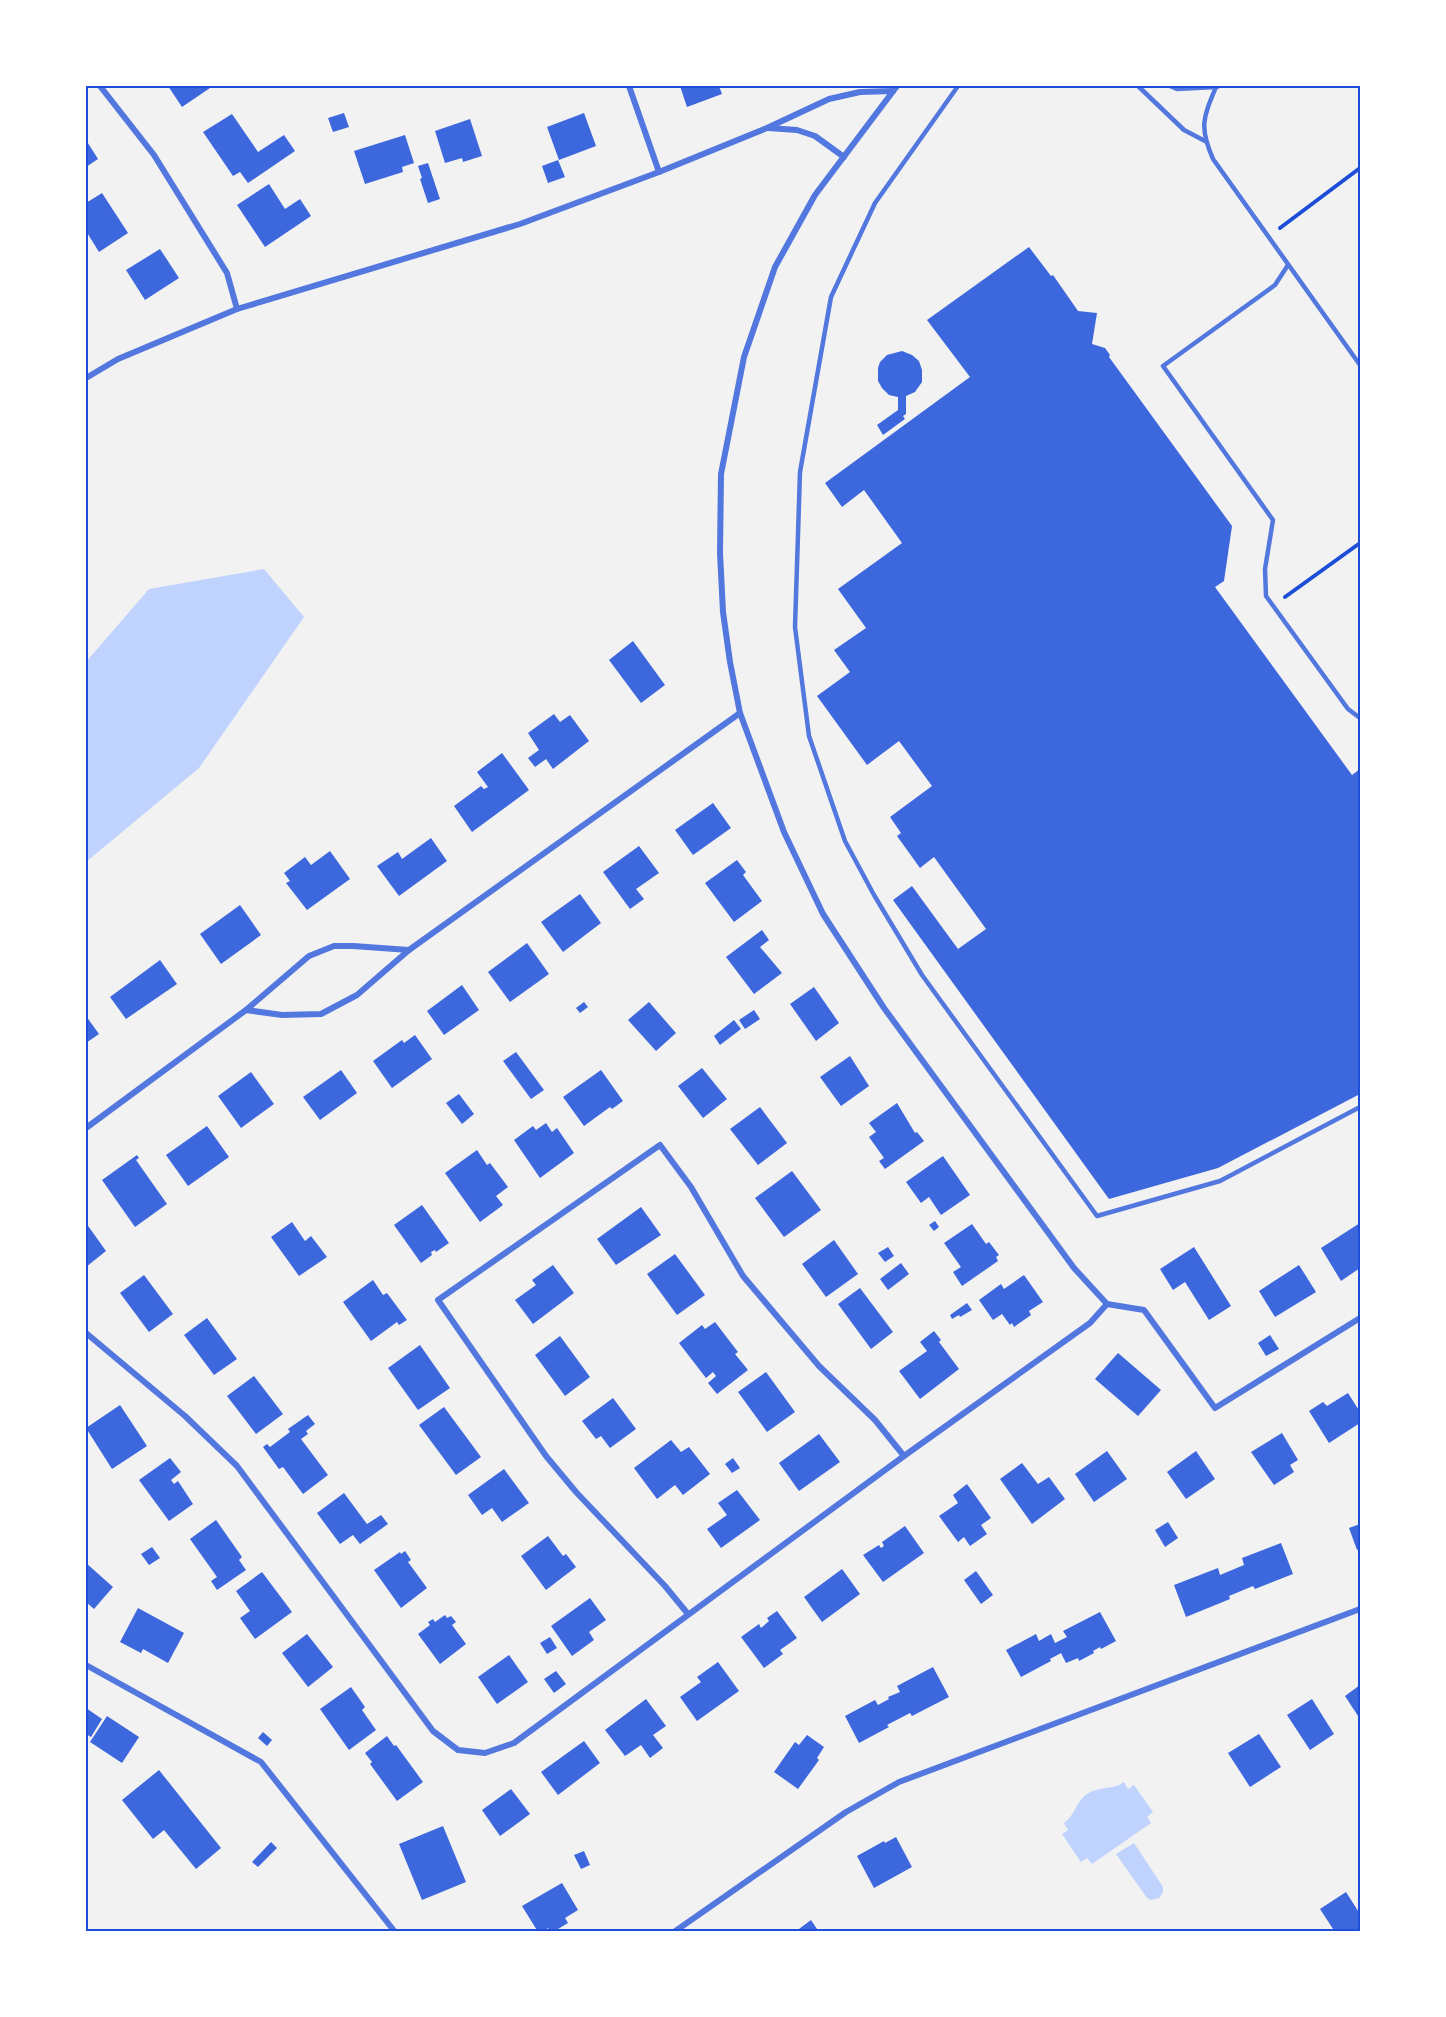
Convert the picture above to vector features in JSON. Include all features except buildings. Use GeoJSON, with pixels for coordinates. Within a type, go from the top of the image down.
{"type":"FeatureCollection","features":[{"type":"Feature","properties":{"kind":"street"},"geometry":{"type":"LineString","coordinates":[[100,86],[154,155],[221,263],[227,273],[237,309]]}},
{"type":"Feature","properties":{"kind":"street"},"geometry":{"type":"LineString","coordinates":[[629,86],[659,172]]}},
{"type":"Feature","properties":{"kind":"street"},"geometry":{"type":"LineString","coordinates":[[86,378],[118,359],[237,309],[519,225],[659,172],[767,128],[829,99],[860,92],[895,88]]}},
{"type":"Feature","properties":{"kind":"street"},"geometry":{"type":"LineString","coordinates":[[895,88],[815,195],[775,267],[744,357],[722,474],[720,553],[723,612],[730,662],[740,713],[784,832],[823,914],[891,1018],[1074,1268],[1107,1304],[1144,1310],[1215,1408],[1360,1318]]}},
{"type":"Feature","properties":{"kind":"street"},"geometry":{"type":"LineString","coordinates":[[767,128],[797,130],[815,136],[844,157]]}},
{"type":"Feature","properties":{"kind":"street"},"geometry":{"type":"LineString","coordinates":[[246,1010],[282,1015],[321,1014],[357,995],[409,950],[740,713]]}},
{"type":"Feature","properties":{"kind":"street"},"geometry":{"type":"LineString","coordinates":[[86,1128],[246,1010],[309,956],[334,946],[409,950]]}},
{"type":"Feature","properties":{"kind":"street"},"geometry":{"type":"LineString","coordinates":[[688,1614],[546,1456],[438,1300],[660,1145],[691,1187],[750,1286],[819,1366],[875,1420],[904,1456]]}},
{"type":"Feature","properties":{"kind":"street"},"geometry":{"type":"LineString","coordinates":[[86,1333],[185,1416],[237,1466],[433,1731],[458,1750],[485,1753],[514,1743],[904,1456],[1090,1323],[1107,1304]]}},
{"type":"Feature","properties":{"kind":"street"},"geometry":{"type":"LineString","coordinates":[[674,1932],[846,1812],[899,1782],[1360,1609]]}},
{"type":"Feature","properties":{"kind":"street"},"geometry":{"type":"LineString","coordinates":[[86,1665],[261,1762],[395,1932]]}},
{"type":"Feature","properties":{"kind":"lane"},"geometry":{"type":"LineString","coordinates":[[958,86],[875,202],[831,297],[800,472],[797,638],[809,736],[845,841],[922,975],[1097,1216],[1220,1181],[1360,1107]]}},
{"type":"Feature","properties":{"kind":"lane"},"geometry":{"type":"LineString","coordinates":[[1138,86],[1184,130],[1205,141]]}},
{"type":"Feature","properties":{"kind":"lane"},"geometry":{"type":"LineString","coordinates":[[1170,86],[1177,89],[1217,86],[1204,115],[1205,141],[1213,159],[1360,365]]}},
{"type":"Feature","properties":{"kind":"lane"},"geometry":{"type":"LineString","coordinates":[[1288,266],[1275,285],[1163,366],[1273,520],[1265,569],[1266,596],[1348,709],[1360,718]]}},
{"type":"Feature","properties":{"kind":"path"},"geometry":{"type":"LineString","coordinates":[[1280,228],[1360,168]]}},
{"type":"Feature","properties":{"kind":"path"},"geometry":{"type":"LineString","coordinates":[[1281,600],[1360,543]]}},
{"type":"Feature","properties":{"kind":"water"},"geometry":{"type":"Polygon","coordinates":[[[264,569],[304,617],[199,768],[86,862],[86,662],[149,589],[264,569]]]}},
{"type":"Feature","properties":{"kind":"water"},"geometry":{"type":"Polygon","coordinates":[[[1124,1782],[1128,1789],[1134,1785],[1153,1812],[1147,1817],[1151,1823],[1092,1864],[1087,1858],[1081,1862],[1062,1834],[1068,1830],[1064,1823],[1087,1794],[1124,1782]]]}},
{"type":"Feature","properties":{"kind":"water"},"geometry":{"type":"Polygon","coordinates":[[[1134,1843],[1163,1887],[1159,1898],[1151,1900],[1147,1898],[1116,1854],[1134,1843]]]}}]}
